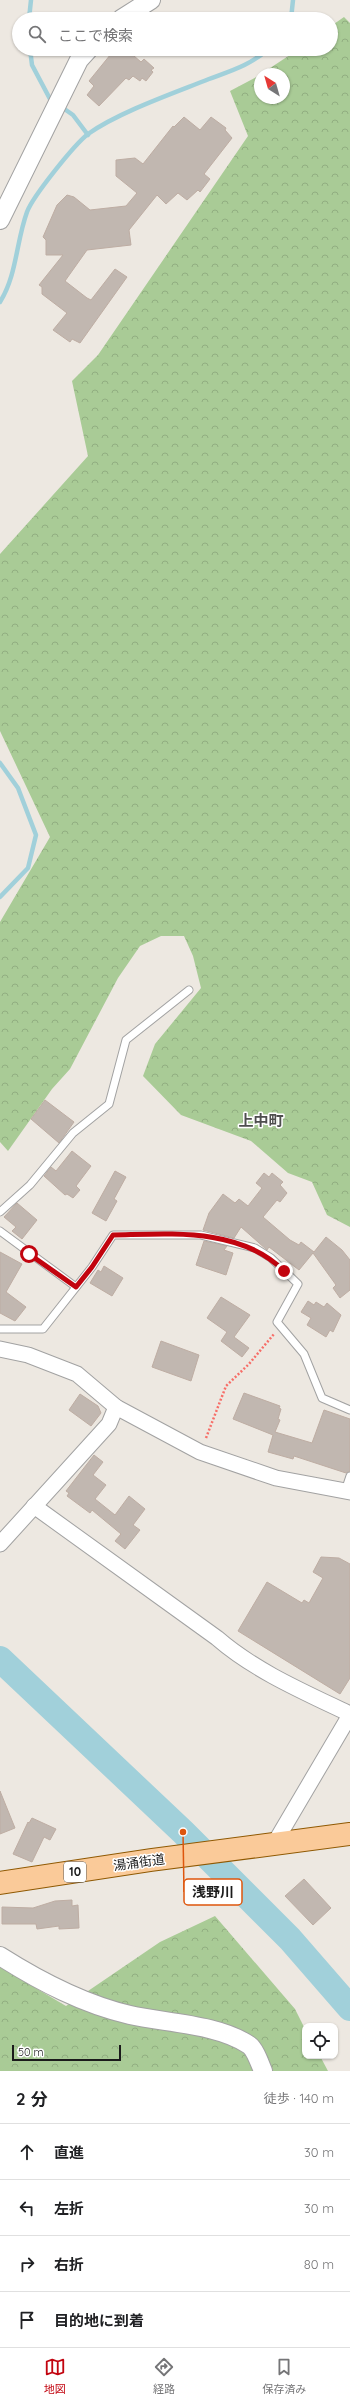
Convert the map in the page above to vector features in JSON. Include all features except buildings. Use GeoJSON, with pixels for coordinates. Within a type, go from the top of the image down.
{"type":"FeatureCollection","features":[{"type":"Feature","properties":{"kind":"main road","name":"湯涌街道"},"geometry":{"type":"LineString","coordinates":[[0,1883],[151,1860],[350,1834]]}},
{"type":"Feature","properties":{"kind":"street"},"geometry":{"type":"LineString","coordinates":[[132,12],[151,0]]}},
{"type":"Feature","properties":{"kind":"street"},"geometry":{"type":"LineString","coordinates":[[0,220],[78,60],[82,56]]}},
{"type":"Feature","properties":{"kind":"street"},"geometry":{"type":"LineString","coordinates":[[0,1349],[28,1355],[77,1374],[116,1407],[200,1452],[276,1478],[331,1490],[348,1492]]}},
{"type":"Feature","properties":{"kind":"street"},"geometry":{"type":"LineString","coordinates":[[0,1544],[109,1424],[116,1407]]}},
{"type":"Feature","properties":{"kind":"street"},"geometry":{"type":"LineString","coordinates":[[34,1506],[210,1633],[234,1653],[298,1689],[350,1715],[274,1844]]}},
{"type":"Feature","properties":{"kind":"street"},"geometry":{"type":"LineString","coordinates":[[0,1956],[37,1979],[71,1996],[130,2015],[219,2032],[250,2045],[263,2071]]}},
{"type":"Feature","properties":{"kind":"lane"},"geometry":{"type":"LineString","coordinates":[[0,1212],[30,1186],[73,1133],[109,1104],[126,1040],[189,990]]}},
{"type":"Feature","properties":{"kind":"lane"},"geometry":{"type":"LineString","coordinates":[[0,1231],[76,1287]]}},
{"type":"Feature","properties":{"kind":"lane"},"geometry":{"type":"LineString","coordinates":[[0,1329],[43,1329],[92,1267],[113,1235],[201,1235],[255,1248],[271,1258],[298,1284],[277,1322],[304,1354],[322,1398],[350,1410]]}},
{"type":"Feature","properties":{"kind":"lane"},"geometry":{"type":"LineString","coordinates":[[348,1492],[350,1476]]}},
{"type":"Feature","properties":{"kind":"path"},"geometry":{"type":"LineString","coordinates":[[200,1452],[226,1386],[249,1364],[281,1326]]}},
{"type":"Feature","properties":{"kind":"green space"},"geometry":{"type":"Polygon","coordinates":[[[344,17],[350,23],[350,1227],[327,1215],[312,1182],[288,1173],[251,1141],[181,1115],[143,1076],[155,1044],[201,988],[193,956],[184,936],[161,936],[140,946],[118,978],[70,1069],[52,1089],[8,1151],[0,1142],[0,922],[50,837],[0,731],[0,554],[88,456],[72,381],[98,355],[248,136],[230,91],[254,78],[254,104],[290,104],[290,68],[270,68],[288,56],[338,56],[338,21],[344,17]]]}},
{"type":"Feature","properties":{"kind":"green space"},"geometry":{"type":"Polygon","coordinates":[[[215,1916],[295,2009],[302,2023],[302,2059],[322,2059],[328,2071],[0,2071],[0,1967],[66,2006],[160,1942],[215,1916]]]}},
{"type":"Feature","properties":{"kind":"waterway"},"geometry":{"type":"LineString","coordinates":[[30,12],[31,0]]}},
{"type":"Feature","properties":{"kind":"waterway"},"geometry":{"type":"LineString","coordinates":[[292,12],[293,0]]}},
{"type":"Feature","properties":{"kind":"waterway"},"geometry":{"type":"LineString","coordinates":[[31,56],[32,65],[50,99]]}},
{"type":"Feature","properties":{"kind":"waterway"},"geometry":{"type":"LineString","coordinates":[[0,302],[10,281],[23,223],[27,212],[54,171],[88,134],[115,118],[240,67],[260,56]]}},
{"type":"Feature","properties":{"kind":"waterway"},"geometry":{"type":"LineString","coordinates":[[63,108],[73,115],[88,135]]}},
{"type":"Feature","properties":{"kind":"waterway"},"geometry":{"type":"LineString","coordinates":[[0,763],[18,788],[36,835],[28,868],[0,897]]}},
{"type":"Feature","properties":{"kind":"waterway"},"geometry":{"type":"LineString","coordinates":[[0,1659],[183,1832],[290,1939],[350,2008]]}},
{"type":"Feature","properties":{"kind":"place","name":"浅野川"},"geometry":{"type":"Point","coordinates":[183,1832]}},
{"type":"Feature","properties":{"kind":"district","name":"上中町"},"geometry":{"type":"Point","coordinates":[261,1121]}},
{"type":"Feature","properties":{"kind":"route"},"geometry":{"type":"LineString","coordinates":[[29,1254],[76,1287],[92,1267],[113,1235],[165,1233],[201,1235],[255,1248],[271,1258],[284,1271]]}}]}
